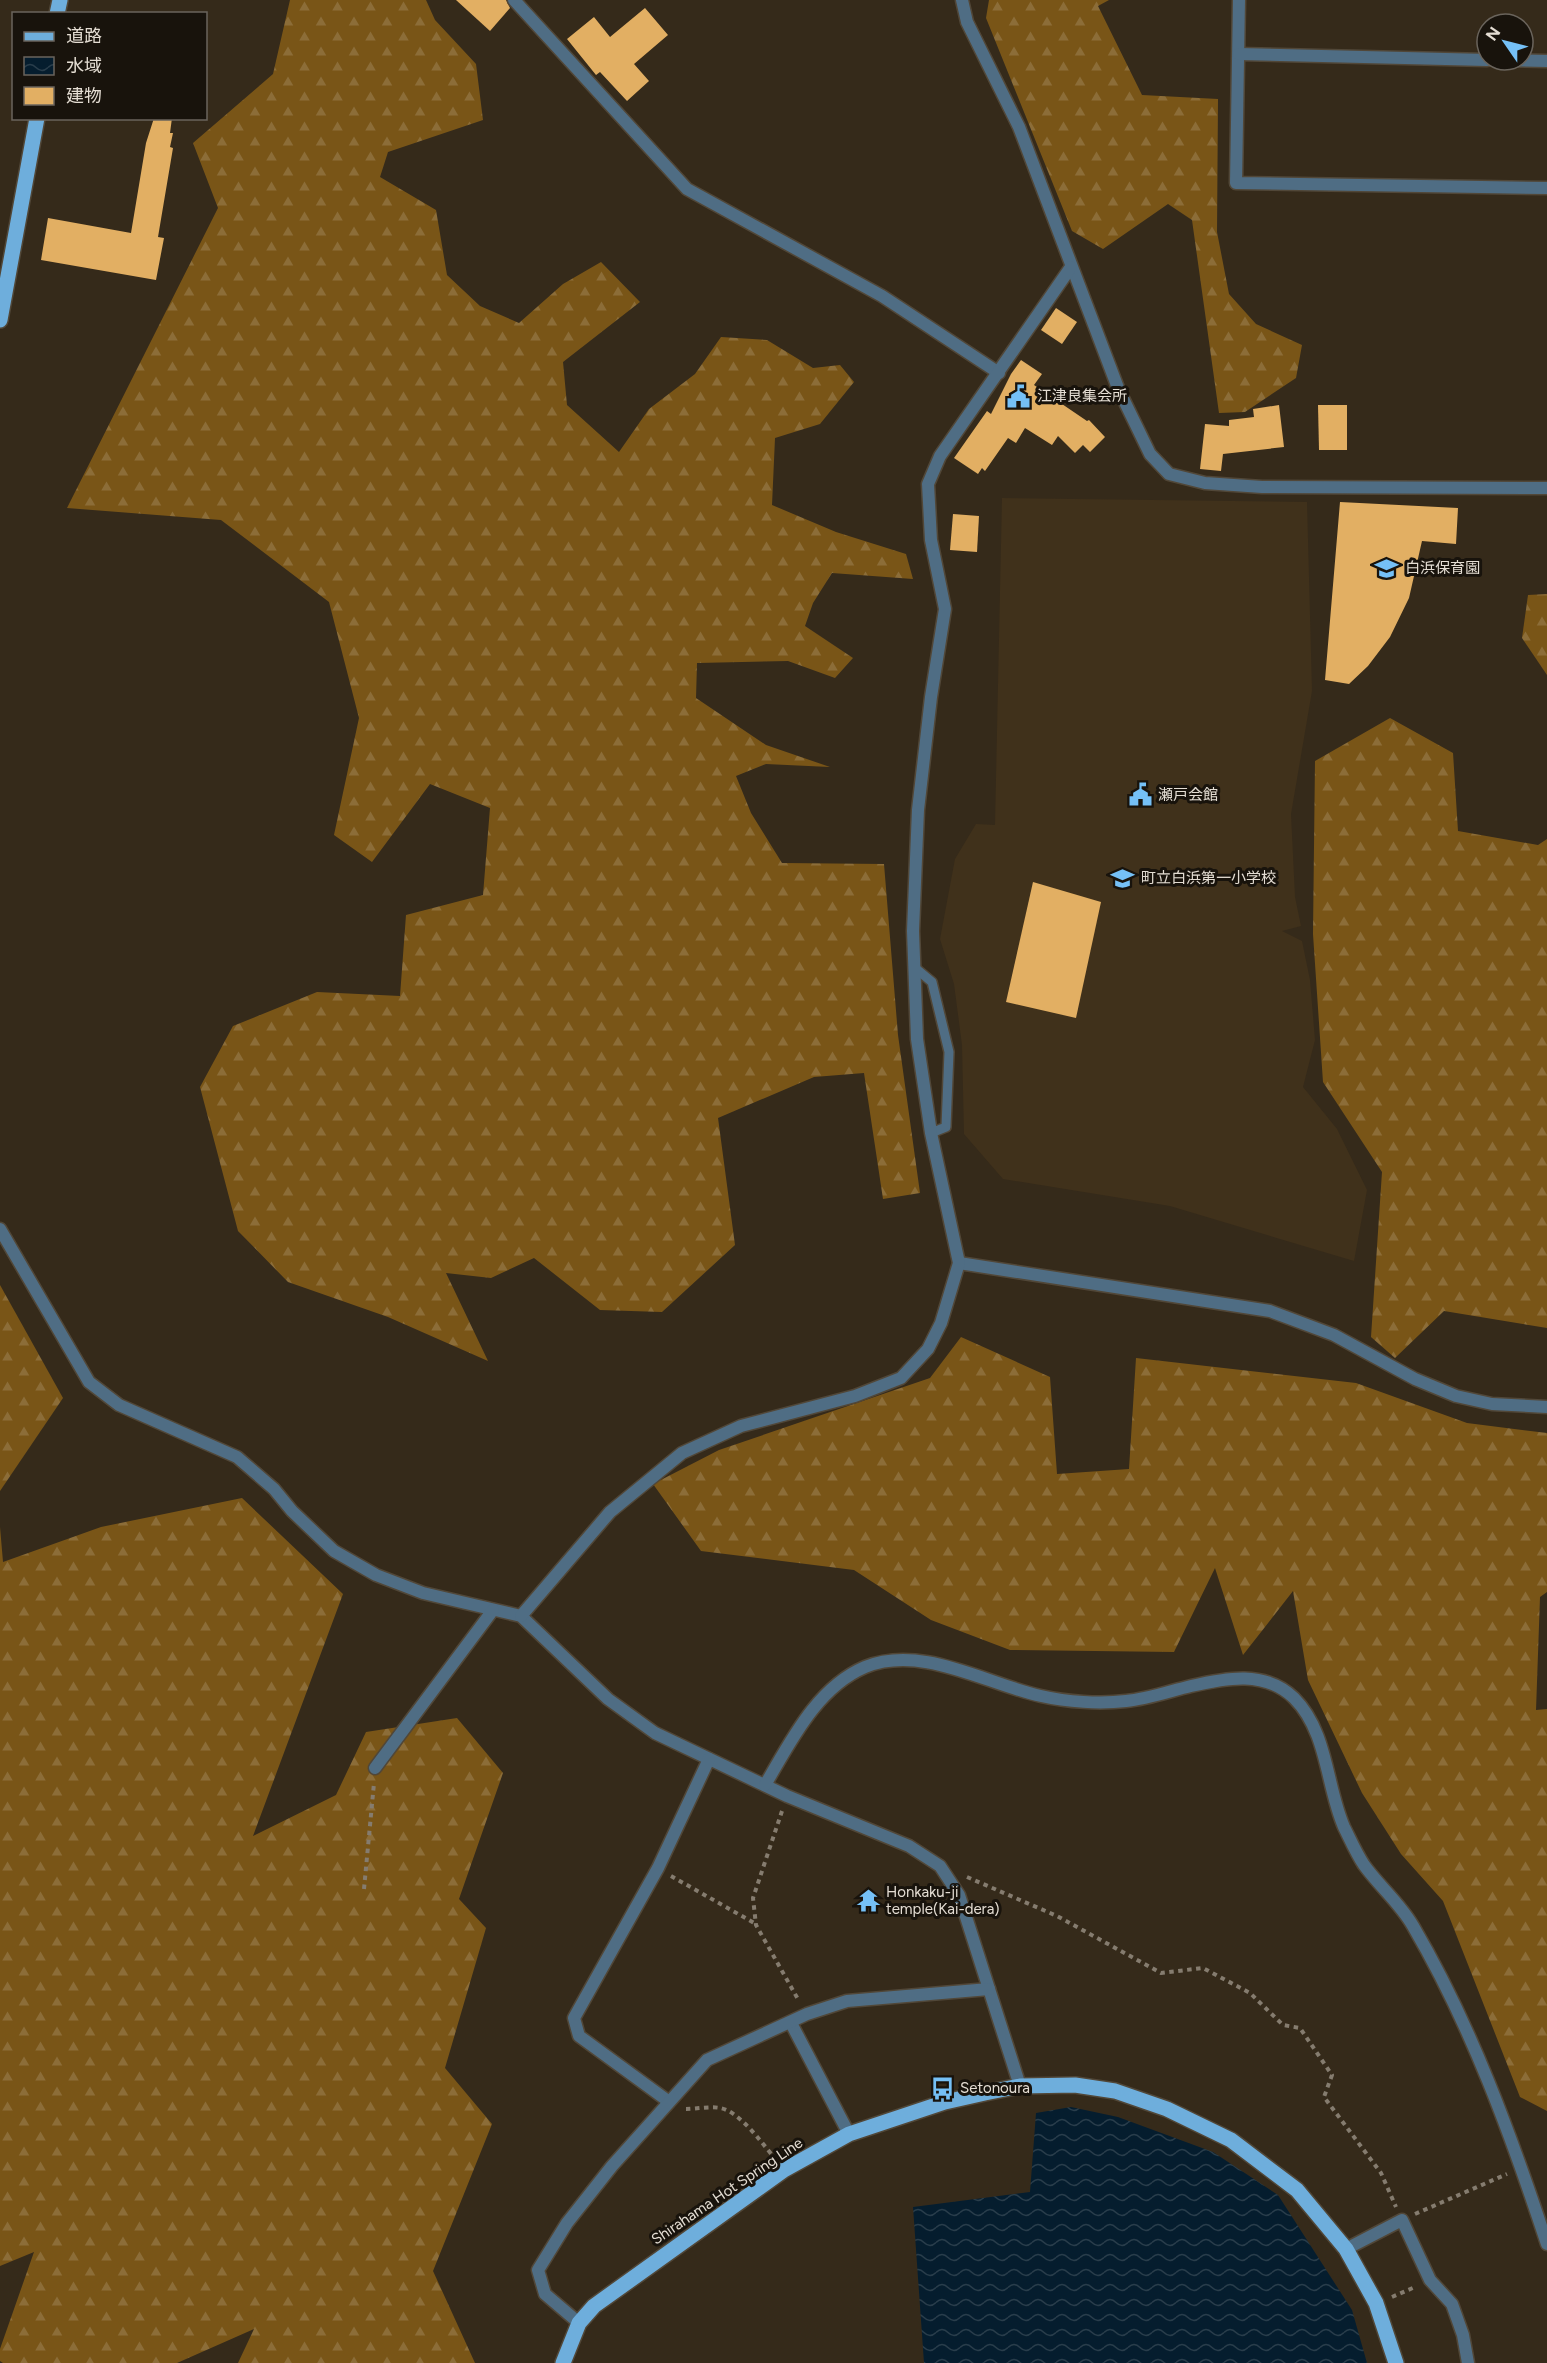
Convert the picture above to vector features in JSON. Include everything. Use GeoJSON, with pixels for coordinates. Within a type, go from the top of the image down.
{"type":"FeatureCollection","features":[{"type":"Feature","properties":{"kind":"main road"},"geometry":{"type":"LineString","coordinates":[[0,320],[37,120]]}},
{"type":"Feature","properties":{"kind":"main road","name":"Shirahama Hot Spring Line"},"geometry":{"type":"LineString","coordinates":[[563,2363],[579,2323],[594,2306],[784,2170],[849,2134],[945,2102],[1020,2086],[1075,2085],[1115,2091],[1167,2109],[1231,2139],[1297,2190],[1346,2249],[1376,2303],[1396,2363]]}},
{"type":"Feature","properties":{"kind":"street"},"geometry":{"type":"LineString","coordinates":[[514,0],[687,189],[882,296],[999,373]]}},
{"type":"Feature","properties":{"kind":"street"},"geometry":{"type":"LineString","coordinates":[[962,0],[967,22],[1020,127],[1118,388],[1150,454],[1169,474],[1205,483],[1262,487],[1547,488]]}},
{"type":"Feature","properties":{"kind":"street"},"geometry":{"type":"LineString","coordinates":[[1239,0],[1236,183],[1547,188]]}},
{"type":"Feature","properties":{"kind":"street"},"geometry":{"type":"LineString","coordinates":[[1239,54],[1475,60]]}},
{"type":"Feature","properties":{"kind":"street"},"geometry":{"type":"LineString","coordinates":[[521,1616],[610,1512],[682,1453],[741,1426],[855,1396],[901,1378],[928,1349],[942,1323],[959,1263],[931,1133],[917,1039],[913,931],[918,810],[931,697],[945,609],[931,540],[928,484],[940,456],[1071,267]]}},
{"type":"Feature","properties":{"kind":"street"},"geometry":{"type":"LineString","coordinates":[[0,1229],[89,1382],[119,1406],[237,1457],[274,1489],[292,1511],[334,1551],[376,1575],[423,1593],[521,1616],[608,1699],[656,1733],[787,1796],[909,1846],[940,1866],[959,1894],[1020,2086]]}},
{"type":"Feature","properties":{"kind":"street"},"geometry":{"type":"LineString","coordinates":[[959,1263],[1270,1311],[1334,1335],[1414,1379],[1456,1396],[1492,1404],[1547,1407]]}},
{"type":"Feature","properties":{"kind":"street"},"geometry":{"type":"LineString","coordinates":[[375,1768],[493,1610]]}},
{"type":"Feature","properties":{"kind":"street"},"geometry":{"type":"LineString","coordinates":[[765,1785],[804,1721],[831,1690],[865,1668],[899,1660],[926,1662],[1043,1697],[1077,1700],[1126,1701],[1224,1678],[1261,1678],[1293,1697],[1311,1722],[1327,1765],[1343,1825],[1363,1864],[1412,1923],[1486,2074],[1522,2168],[1547,2244]]}},
{"type":"Feature","properties":{"kind":"street"},"geometry":{"type":"LineString","coordinates":[[668,2101],[579,2036],[574,2018],[658,1868],[709,1759]]}},
{"type":"Feature","properties":{"kind":"street"},"geometry":{"type":"LineString","coordinates":[[579,2323],[545,2294],[538,2270],[567,2223],[668,2101],[707,2060],[807,2014],[847,2001],[989,1989]]}},
{"type":"Feature","properties":{"kind":"street"},"geometry":{"type":"LineString","coordinates":[[790,2023],[849,2134]]}},
{"type":"Feature","properties":{"kind":"street"},"geometry":{"type":"LineString","coordinates":[[1346,2249],[1402,2220],[1430,2280],[1452,2304],[1463,2335],[1468,2363]]}},
{"type":"Feature","properties":{"kind":"lane"},"geometry":{"type":"LineString","coordinates":[[914,967],[932,982],[949,1053],[946,1127],[931,1133]]}},
{"type":"Feature","properties":{"kind":"path"},"geometry":{"type":"LineString","coordinates":[[364,1889],[375,1768]]}},
{"type":"Feature","properties":{"kind":"path"},"geometry":{"type":"LineString","coordinates":[[787,1796],[753,1898],[756,1925],[807,2014]]}},
{"type":"Feature","properties":{"kind":"path"},"geometry":{"type":"LineString","coordinates":[[940,1866],[1057,1916],[1161,1973],[1203,1968],[1250,1993],[1283,2025],[1300,2028],[1332,2075],[1324,2097],[1381,2173],[1402,2220],[1522,2168]]}},
{"type":"Feature","properties":{"kind":"path"},"geometry":{"type":"LineString","coordinates":[[658,1868],[756,1925]]}},
{"type":"Feature","properties":{"kind":"path"},"geometry":{"type":"LineString","coordinates":[[668,2101],[677,2110],[721,2108],[732,2114],[755,2134],[784,2170]]}},
{"type":"Feature","properties":{"kind":"path"},"geometry":{"type":"LineString","coordinates":[[1376,2303],[1430,2280]]}},
{"type":"Feature","properties":{"kind":"shaded area","name":"町立白浜第一小学校"},"geometry":{"type":"Polygon","coordinates":[[[1002,498],[1307,502],[1312,691],[1291,814],[1295,897],[1301,926],[1282,931],[1302,941],[1310,980],[1315,1040],[1303,1087],[1337,1129],[1367,1190],[1354,1261],[1170,1206],[1003,1179],[964,1134],[962,1045],[954,984],[940,939],[955,859],[976,824],[995,825],[1002,498]]]}},
{"type":"Feature","properties":{"kind":"green space"},"geometry":{"type":"Polygon","coordinates":[[[290,0],[426,0],[435,20],[476,64],[483,120],[388,152],[380,177],[436,210],[447,275],[480,306],[519,323],[563,284],[601,262],[640,302],[563,362],[567,405],[619,452],[649,409],[695,374],[721,337],[767,340],[813,368],[840,365],[854,382],[820,424],[775,438],[772,505],[836,532],[906,554],[913,579],[832,573],[813,603],[805,626],[853,658],[835,678],[788,661],[697,663],[696,698],[766,745],[830,767],[766,764],[736,776],[751,813],[782,863],[884,864],[898,1035],[920,1193],[883,1199],[864,1073],[814,1077],[718,1118],[735,1245],[662,1312],[600,1310],[534,1258],[491,1278],[446,1273],[488,1361],[388,1317],[288,1282],[238,1231],[200,1087],[233,1026],[317,992],[400,996],[406,915],[483,895],[490,808],[430,784],[372,862],[334,835],[359,718],[329,602],[221,520],[67,508],[218,208],[193,143],[273,74],[290,0]]]}},
{"type":"Feature","properties":{"kind":"green space"},"geometry":{"type":"Polygon","coordinates":[[[989,0],[1109,0],[1098,6],[1142,95],[1218,99],[1217,232],[1229,294],[1256,324],[1302,345],[1296,378],[1245,412],[1219,413],[1192,220],[1168,204],[1103,249],[1072,231],[986,18],[989,0]]]}},
{"type":"Feature","properties":{"kind":"green space"},"geometry":{"type":"Polygon","coordinates":[[[1547,594],[1547,675],[1522,638],[1528,595],[1547,594]]]}},
{"type":"Feature","properties":{"kind":"green space"},"geometry":{"type":"Polygon","coordinates":[[[1390,718],[1453,753],[1458,831],[1538,845],[1547,839],[1547,1328],[1444,1311],[1395,1358],[1371,1337],[1382,1172],[1323,1082],[1313,934],[1315,761],[1390,718]]]}},
{"type":"Feature","properties":{"kind":"green space"},"geometry":{"type":"Polygon","coordinates":[[[0,1285],[63,1398],[0,1491],[0,1285]]]}},
{"type":"Feature","properties":{"kind":"green space"},"geometry":{"type":"Polygon","coordinates":[[[961,1337],[1050,1377],[1057,1474],[1129,1469],[1136,1358],[1356,1383],[1467,1423],[1547,1433],[1547,1592],[1540,1597],[1536,1710],[1547,1709],[1547,2111],[1520,2097],[1443,1901],[1401,1854],[1362,1793],[1308,1680],[1293,1591],[1243,1655],[1215,1568],[1174,1652],[1010,1650],[931,1620],[854,1570],[701,1551],[653,1484],[719,1450],[930,1378],[961,1337]]]}},
{"type":"Feature","properties":{"kind":"green space"},"geometry":{"type":"Polygon","coordinates":[[[242,1498],[343,1594],[253,1836],[336,1795],[366,1732],[457,1718],[503,1773],[459,1899],[486,1928],[445,2068],[492,2124],[433,2271],[475,2363],[238,2363],[254,2329],[177,2363],[3,2363],[0,2361],[0,2349],[34,2252],[0,2266],[0,1527],[3,1562],[101,1527],[242,1498]]]}},
{"type":"Feature","properties":{"kind":"water"},"geometry":{"type":"Polygon","coordinates":[[[1071,2107],[1118,2117],[1213,2152],[1278,2195],[1352,2310],[1367,2363],[924,2363],[913,2207],[1030,2192],[1036,2113],[1071,2107]]]}},
{"type":"Feature","properties":{"kind":"building"},"geometry":{"type":"Polygon","coordinates":[[[456,0],[506,0],[510,8],[490,31],[456,0]]]}},
{"type":"Feature","properties":{"kind":"building"},"geometry":{"type":"Polygon","coordinates":[[[645,8],[668,35],[634,64],[649,81],[627,101],[600,72],[596,75],[567,39],[594,17],[610,37],[645,8]]]}},
{"type":"Feature","properties":{"kind":"building"},"geometry":{"type":"Polygon","coordinates":[[[153,120],[172,120],[170,133],[173,133],[170,147],[173,148],[158,237],[164,238],[156,280],[41,260],[48,218],[131,233],[146,143],[153,120]]]}},
{"type":"Feature","properties":{"kind":"building"},"geometry":{"type":"Polygon","coordinates":[[[1056,308],[1077,322],[1062,344],[1041,330],[1056,308]]]}},
{"type":"Feature","properties":{"kind":"building"},"geometry":{"type":"Polygon","coordinates":[[[1021,360],[1042,374],[1034,385],[1087,421],[1089,420],[1105,437],[1090,452],[1083,445],[1075,453],[1058,436],[1052,445],[1025,428],[1016,443],[1008,438],[985,471],[982,468],[978,474],[954,458],[987,411],[991,414],[1011,374],[1021,360]]]}},
{"type":"Feature","properties":{"kind":"building"},"geometry":{"type":"Polygon","coordinates":[[[1279,405],[1284,447],[1223,454],[1221,471],[1200,469],[1205,424],[1229,426],[1229,420],[1254,417],[1253,409],[1279,405]]]}},
{"type":"Feature","properties":{"kind":"building"},"geometry":{"type":"Polygon","coordinates":[[[1318,405],[1347,405],[1347,450],[1319,450],[1318,405]]]}},
{"type":"Feature","properties":{"kind":"building"},"geometry":{"type":"Polygon","coordinates":[[[1340,502],[1458,508],[1456,544],[1422,541],[1409,598],[1390,637],[1368,666],[1349,684],[1325,680],[1340,502]]]}},
{"type":"Feature","properties":{"kind":"building"},"geometry":{"type":"Polygon","coordinates":[[[953,514],[979,516],[977,552],[950,550],[953,514]]]}},
{"type":"Feature","properties":{"kind":"building"},"geometry":{"type":"Polygon","coordinates":[[[1033,882],[1101,902],[1076,1018],[1006,1002],[1033,882]]]}},
{"type":"Feature","properties":{"kind":"place","name":"江津良集会所"},"geometry":{"type":"Point","coordinates":[1019,396]}},
{"type":"Feature","properties":{"kind":"place","name":"白浜保育園"},"geometry":{"type":"Point","coordinates":[1387,568]}},
{"type":"Feature","properties":{"kind":"place","name":"瀬戸会館"},"geometry":{"type":"Point","coordinates":[1140,795]}},
{"type":"Feature","properties":{"kind":"place","name":"町立白浜第一小学校"},"geometry":{"type":"Point","coordinates":[1123,878]}},
{"type":"Feature","properties":{"kind":"place","name":"Honkaku-ji temple(Kai-dera)"},"geometry":{"type":"Point","coordinates":[868,1901]}},
{"type":"Feature","properties":{"kind":"place","name":"Setonoura"},"geometry":{"type":"Point","coordinates":[942,2088]}}]}
